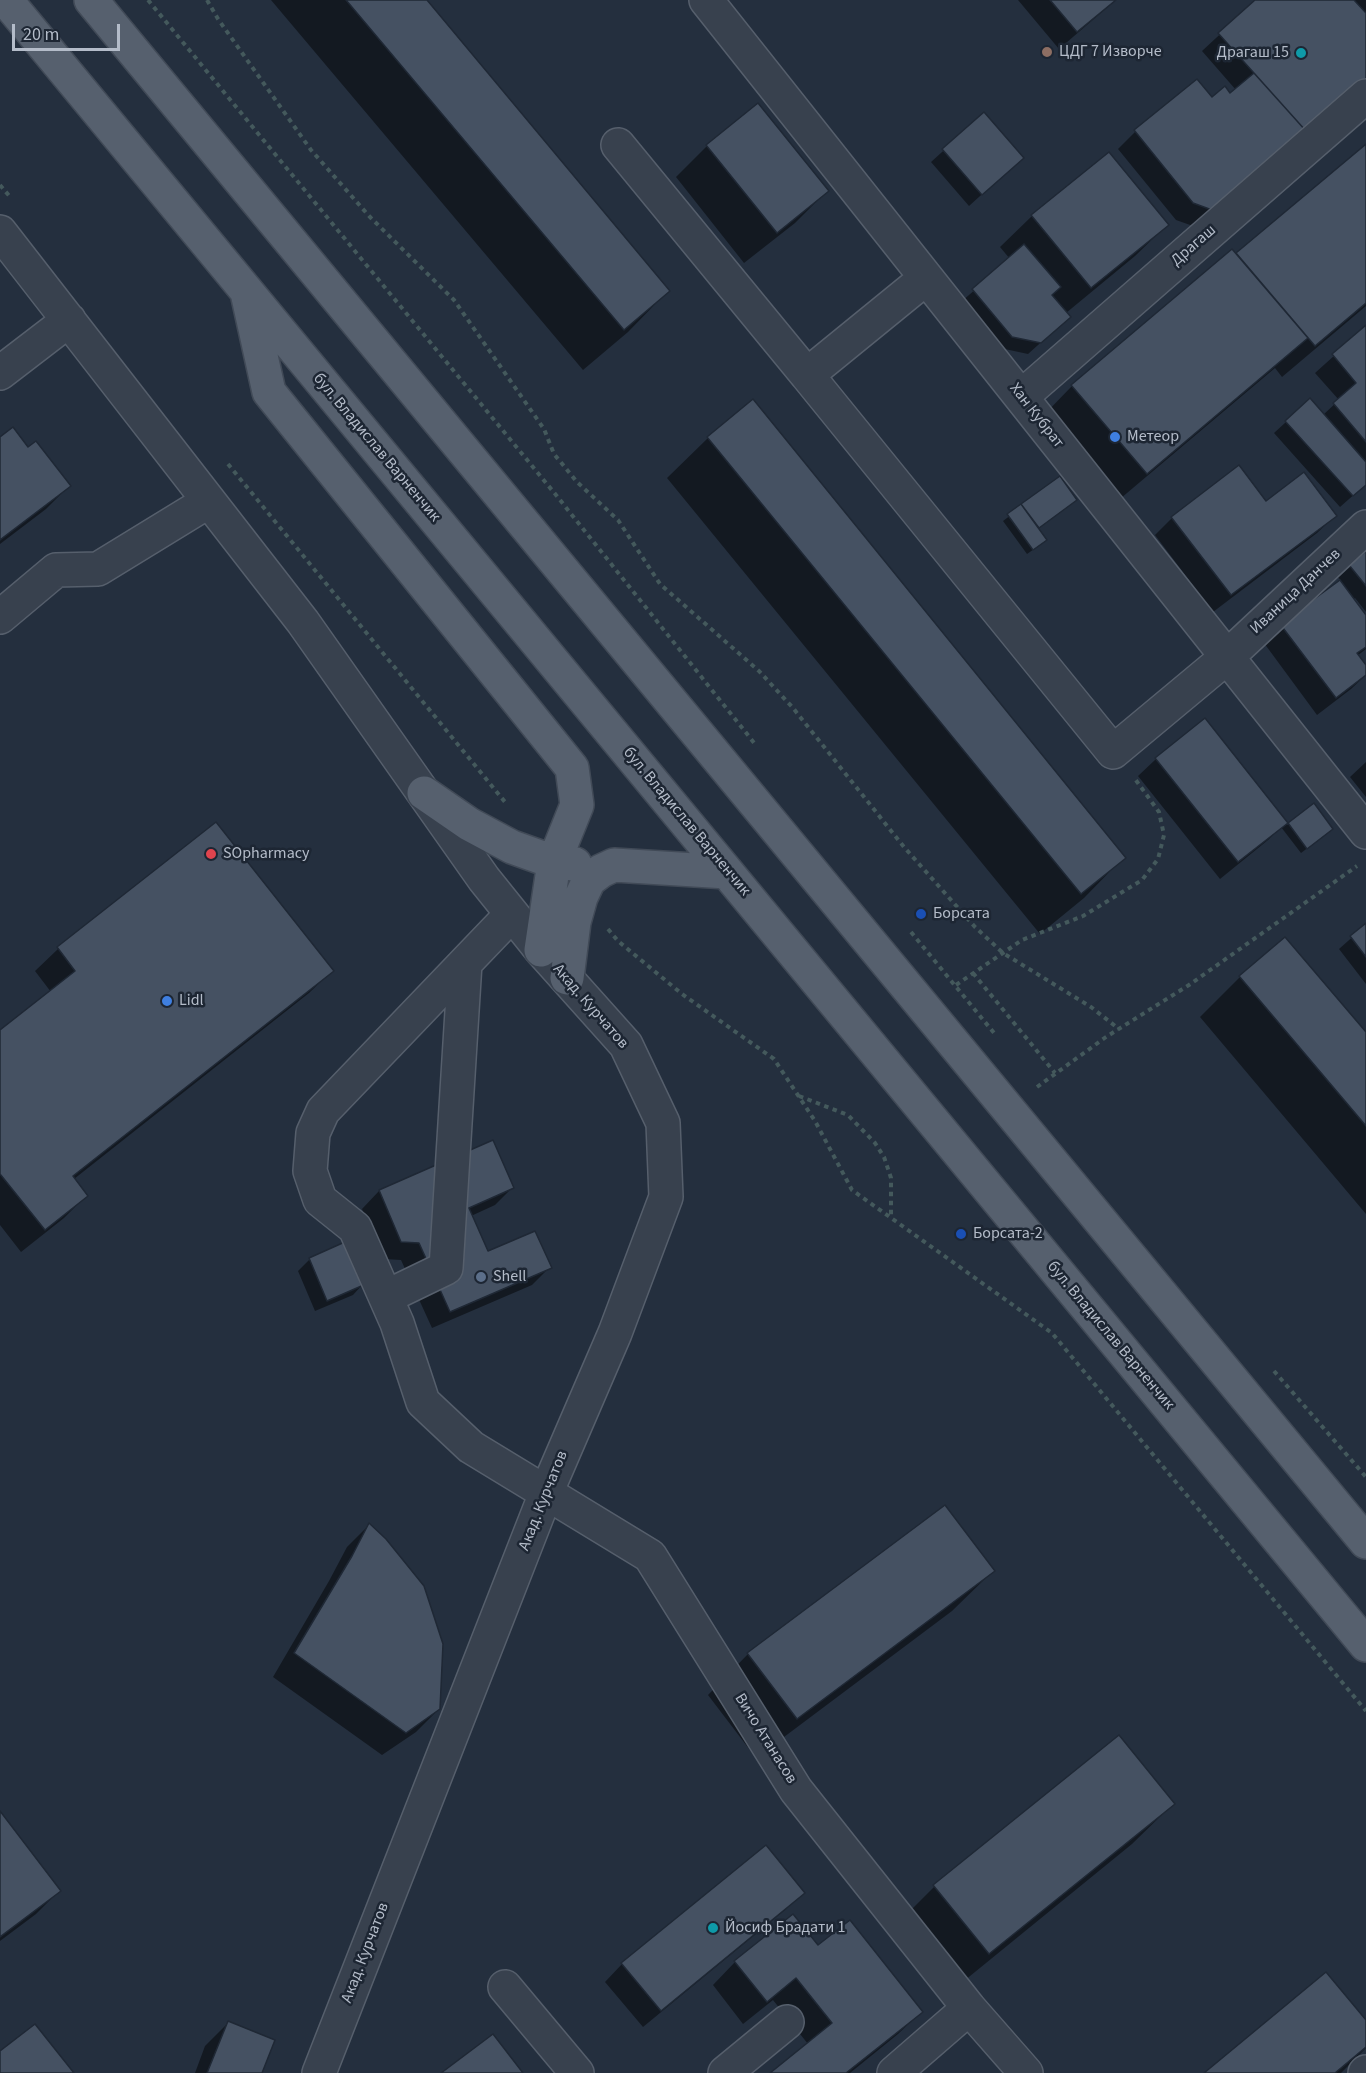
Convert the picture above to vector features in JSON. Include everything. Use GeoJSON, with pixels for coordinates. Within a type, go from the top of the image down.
{"type":"FeatureCollection","features":[{"type":"Feature","properties":{"kind":"main road","name":"бул. Владислав Варненчик"},"geometry":{"type":"LineString","coordinates":[[6,0],[1366,1645]]}},
{"type":"Feature","properties":{"kind":"main road"},"geometry":{"type":"LineString","coordinates":[[91,0],[1366,1542]]}},
{"type":"Feature","properties":{"kind":"main road"},"geometry":{"type":"LineString","coordinates":[[247,292],[269,392],[572,768],[577,805],[554,862],[541,950]]}},
{"type":"Feature","properties":{"kind":"main road"},"geometry":{"type":"LineString","coordinates":[[424,793],[476,828],[512,847],[554,862],[727,872]]}},
{"type":"Feature","properties":{"kind":"main road"},"geometry":{"type":"LineString","coordinates":[[567,978],[574,922],[582,897],[590,880],[601,871],[614,865]]}},
{"type":"Feature","properties":{"kind":"street","name":"Хан Кубрат"},"geometry":{"type":"LineString","coordinates":[[706,0],[1366,832]]}},
{"type":"Feature","properties":{"kind":"street","name":"Драгаш"},"geometry":{"type":"LineString","coordinates":[[1021,397],[1366,96]]}},
{"type":"Feature","properties":{"kind":"street"},"geometry":{"type":"LineString","coordinates":[[618,145],[1113,752]]}},
{"type":"Feature","properties":{"kind":"street","name":"Акад. Курчатов"},"geometry":{"type":"LineString","coordinates":[[0,232],[303,622],[484,879],[541,950],[627,1045],[663,1123],[666,1197],[615,1333],[546,1493],[320,2072]]}},
{"type":"Feature","properties":{"kind":"street"},"geometry":{"type":"LineString","coordinates":[[807,375],[926,278]]}},
{"type":"Feature","properties":{"kind":"street"},"geometry":{"type":"LineString","coordinates":[[0,373],[69,320]]}},
{"type":"Feature","properties":{"kind":"street"},"geometry":{"type":"LineString","coordinates":[[0,617],[56,570],[98,569],[209,501]]}},
{"type":"Feature","properties":{"kind":"street","name":"Иваница Данчев"},"geometry":{"type":"LineString","coordinates":[[1113,752],[1227,657],[1366,527]]}},
{"type":"Feature","properties":{"kind":"street","name":"Вичо Атанасов"},"geometry":{"type":"LineString","coordinates":[[512,914],[323,1111],[313,1133],[310,1171],[320,1200],[355,1228],[398,1323],[423,1402],[471,1447],[650,1556],[796,1790],[969,2008],[1026,2073]]}},
{"type":"Feature","properties":{"kind":"street"},"geometry":{"type":"LineString","coordinates":[[386,1297],[446,1268],[465,963]]}},
{"type":"Feature","properties":{"kind":"street"},"geometry":{"type":"LineString","coordinates":[[505,1987],[577,2073]]}},
{"type":"Feature","properties":{"kind":"street"},"geometry":{"type":"LineString","coordinates":[[894,2073],[969,2008]]}},
{"type":"Feature","properties":{"kind":"street"},"geometry":{"type":"LineString","coordinates":[[725,2073],[787,2022]]}},
{"type":"Feature","properties":{"kind":"path"},"geometry":{"type":"LineString","coordinates":[[148,0],[556,495],[762,753]]}},
{"type":"Feature","properties":{"kind":"path"},"geometry":{"type":"LineString","coordinates":[[207,0],[311,150],[370,217],[454,300],[538,421],[554,454],[577,482],[618,520],[660,584],[766,678],[793,708],[904,847],[975,927],[1003,953],[1091,1007],[1119,1029]]}},
{"type":"Feature","properties":{"kind":"path"},"geometry":{"type":"LineString","coordinates":[[0,185],[15,203]]}},
{"type":"Feature","properties":{"kind":"path"},"geometry":{"type":"LineString","coordinates":[[228,463],[509,807]]}},
{"type":"Feature","properties":{"kind":"path"},"geometry":{"type":"LineString","coordinates":[[957,985],[1022,940],[1083,916],[1142,880],[1158,859],[1164,835],[1159,812],[1113,752]]}},
{"type":"Feature","properties":{"kind":"path"},"geometry":{"type":"LineString","coordinates":[[1030,1078],[1037,1087],[1119,1029],[1189,985],[1366,859]]}},
{"type":"Feature","properties":{"kind":"path"},"geometry":{"type":"LineString","coordinates":[[582,897],[618,941],[682,994],[774,1059],[815,1121],[852,1190],[1052,1332],[1366,1711]]}},
{"type":"Feature","properties":{"kind":"path"},"geometry":{"type":"LineString","coordinates":[[910,931],[1001,1041]]}},
{"type":"Feature","properties":{"kind":"path"},"geometry":{"type":"LineString","coordinates":[[972,973],[1055,1073]]}},
{"type":"Feature","properties":{"kind":"path"},"geometry":{"type":"LineString","coordinates":[[798,1096],[848,1115],[875,1143],[884,1157],[891,1178],[891,1218]]}},
{"type":"Feature","properties":{"kind":"path"},"geometry":{"type":"LineString","coordinates":[[1272,1368],[1366,1477]]}},
{"type":"Feature","properties":{"kind":"building"},"geometry":{"type":"Polygon","coordinates":[[[346,0],[427,0],[670,291],[624,330],[346,0]]]}},
{"type":"Feature","properties":{"kind":"building"},"geometry":{"type":"Polygon","coordinates":[[[1050,0],[1116,0],[1077,32],[1050,0]]]}},
{"type":"Feature","properties":{"kind":"building","name":"Драгаш 15"},"geometry":{"type":"Polygon","coordinates":[[[1255,0],[1354,0],[1366,13],[1366,78],[1306,131],[1218,33],[1255,0]]]}},
{"type":"Feature","properties":{"kind":"building"},"geometry":{"type":"Polygon","coordinates":[[[1254,73],[1306,131],[1212,210],[1193,203],[1134,130],[1197,79],[1212,97],[1225,86],[1230,93],[1254,73]]]}},
{"type":"Feature","properties":{"kind":"building"},"geometry":{"type":"Polygon","coordinates":[[[758,103],[829,191],[777,233],[706,145],[758,103]]]}},
{"type":"Feature","properties":{"kind":"building"},"geometry":{"type":"Polygon","coordinates":[[[984,112],[1024,158],[982,195],[942,149],[984,112]]]}},
{"type":"Feature","properties":{"kind":"building"},"geometry":{"type":"Polygon","coordinates":[[[1366,144],[1366,303],[1315,346],[1236,253],[1366,144]]]}},
{"type":"Feature","properties":{"kind":"building"},"geometry":{"type":"Polygon","coordinates":[[[1109,152],[1169,225],[1091,288],[1031,215],[1109,152]]]}},
{"type":"Feature","properties":{"kind":"building"},"geometry":{"type":"Polygon","coordinates":[[[1024,244],[1061,287],[1052,295],[1071,317],[1041,343],[1012,337],[972,289],[1024,244]]]}},
{"type":"Feature","properties":{"kind":"building"},"geometry":{"type":"Polygon","coordinates":[[[1232,249],[1308,338],[1147,474],[1071,385],[1232,249]]]}},
{"type":"Feature","properties":{"kind":"building"},"geometry":{"type":"Polygon","coordinates":[[[1366,325],[1366,442],[1333,403],[1356,383],[1332,354],[1366,325]]]}},
{"type":"Feature","properties":{"kind":"building"},"geometry":{"type":"Polygon","coordinates":[[[1310,398],[1366,462],[1366,485],[1353,496],[1285,421],[1310,398]]]}},
{"type":"Feature","properties":{"kind":"building"},"geometry":{"type":"Polygon","coordinates":[[[753,399],[1126,858],[1081,894],[707,437],[753,399]]]}},
{"type":"Feature","properties":{"kind":"building"},"geometry":{"type":"Polygon","coordinates":[[[13,427],[28,447],[36,441],[71,486],[0,540],[0,437],[13,427]]]}},
{"type":"Feature","properties":{"kind":"building"},"geometry":{"type":"Polygon","coordinates":[[[1239,465],[1266,501],[1304,472],[1337,516],[1231,595],[1171,517],[1239,465]]]}},
{"type":"Feature","properties":{"kind":"building"},"geometry":{"type":"Polygon","coordinates":[[[1060,476],[1077,500],[1039,528],[1021,504],[1060,476]]]}},
{"type":"Feature","properties":{"kind":"building"},"geometry":{"type":"Polygon","coordinates":[[[1021,504],[1047,540],[1033,550],[1007,514],[1021,504]]]}},
{"type":"Feature","properties":{"kind":"building"},"geometry":{"type":"Polygon","coordinates":[[[1366,551],[1366,586],[1349,565],[1366,551]]]}},
{"type":"Feature","properties":{"kind":"building"},"geometry":{"type":"Polygon","coordinates":[[[1340,580],[1366,615],[1366,647],[1357,653],[1366,665],[1366,675],[1336,698],[1280,624],[1340,580]]]}},
{"type":"Feature","properties":{"kind":"building"},"geometry":{"type":"Polygon","coordinates":[[[1205,718],[1288,823],[1238,862],[1155,758],[1205,718]]]}},
{"type":"Feature","properties":{"kind":"building"},"geometry":{"type":"Polygon","coordinates":[[[1314,803],[1333,829],[1307,849],[1288,823],[1314,803]]]}},
{"type":"Feature","properties":{"kind":"building","name":"Lidl"},"geometry":{"type":"Polygon","coordinates":[[[216,822],[334,971],[73,1176],[88,1196],[45,1230],[0,1174],[0,1030],[75,971],[57,947],[216,822]]]}},
{"type":"Feature","properties":{"kind":"building"},"geometry":{"type":"Polygon","coordinates":[[[1366,923],[1366,957],[1350,936],[1366,923]]]}},
{"type":"Feature","properties":{"kind":"building"},"geometry":{"type":"Polygon","coordinates":[[[1285,937],[1366,1032],[1366,1126],[1239,976],[1285,937]]]}},
{"type":"Feature","properties":{"kind":"building"},"geometry":{"type":"Polygon","coordinates":[[[493,1140],[514,1188],[469,1208],[488,1251],[535,1231],[552,1268],[450,1312],[419,1243],[401,1242],[379,1190],[493,1140]]]}},
{"type":"Feature","properties":{"kind":"building"},"geometry":{"type":"Polygon","coordinates":[[[347,1241],[366,1284],[327,1301],[309,1258],[347,1241]]]}},
{"type":"Feature","properties":{"kind":"building"},"geometry":{"type":"Polygon","coordinates":[[[945,1505],[995,1571],[797,1719],[747,1653],[945,1505]]]}},
{"type":"Feature","properties":{"kind":"building"},"geometry":{"type":"Polygon","coordinates":[[[369,1523],[386,1539],[424,1586],[443,1644],[440,1709],[406,1733],[294,1653],[369,1523]]]}},
{"type":"Feature","properties":{"kind":"building"},"geometry":{"type":"Polygon","coordinates":[[[1119,1735],[1175,1804],[989,1954],[933,1885],[1119,1735]]]}},
{"type":"Feature","properties":{"kind":"building"},"geometry":{"type":"Polygon","coordinates":[[[0,1811],[61,1891],[0,1937],[0,1811]]]}},
{"type":"Feature","properties":{"kind":"building","name":"Йосиф Брадати 1"},"geometry":{"type":"Polygon","coordinates":[[[766,1845],[805,1893],[661,2011],[621,1963],[766,1845]]]}},
{"type":"Feature","properties":{"kind":"building"},"geometry":{"type":"Polygon","coordinates":[[[793,1914],[818,1945],[850,1920],[923,2012],[846,2073],[770,2073],[832,2023],[796,1978],[767,2002],[734,1961],[793,1914]]]}},
{"type":"Feature","properties":{"kind":"building"},"geometry":{"type":"Polygon","coordinates":[[[1326,1972],[1366,2020],[1366,2047],[1335,2073],[1204,2073],[1326,1972]]]}},
{"type":"Feature","properties":{"kind":"building"},"geometry":{"type":"Polygon","coordinates":[[[228,2021],[275,2040],[262,2073],[207,2073],[228,2021]]]}},
{"type":"Feature","properties":{"kind":"building"},"geometry":{"type":"Polygon","coordinates":[[[35,2024],[74,2073],[0,2073],[0,2051],[35,2024]]]}},
{"type":"Feature","properties":{"kind":"building"},"geometry":{"type":"Polygon","coordinates":[[[493,2034],[523,2073],[441,2073],[493,2034]]]}},
{"type":"Feature","properties":{"kind":"place","name":"ЦДГ 7 Изворче"},"geometry":{"type":"Point","coordinates":[1047,52]}},
{"type":"Feature","properties":{"kind":"place","name":"Драгаш 15"},"geometry":{"type":"Point","coordinates":[1301,53]}},
{"type":"Feature","properties":{"kind":"place","name":"Метеор"},"geometry":{"type":"Point","coordinates":[1115,437]}},
{"type":"Feature","properties":{"kind":"place","name":"SOpharmacy"},"geometry":{"type":"Point","coordinates":[211,854]}},
{"type":"Feature","properties":{"kind":"place","name":"Борсата"},"geometry":{"type":"Point","coordinates":[921,914]}},
{"type":"Feature","properties":{"kind":"place","name":"Lidl"},"geometry":{"type":"Point","coordinates":[167,1001]}},
{"type":"Feature","properties":{"kind":"place","name":"Борсата-2"},"geometry":{"type":"Point","coordinates":[961,1234]}},
{"type":"Feature","properties":{"kind":"place","name":"Shell"},"geometry":{"type":"Point","coordinates":[481,1277]}},
{"type":"Feature","properties":{"kind":"place","name":"Йосиф Брадати 1"},"geometry":{"type":"Point","coordinates":[713,1928]}}]}
